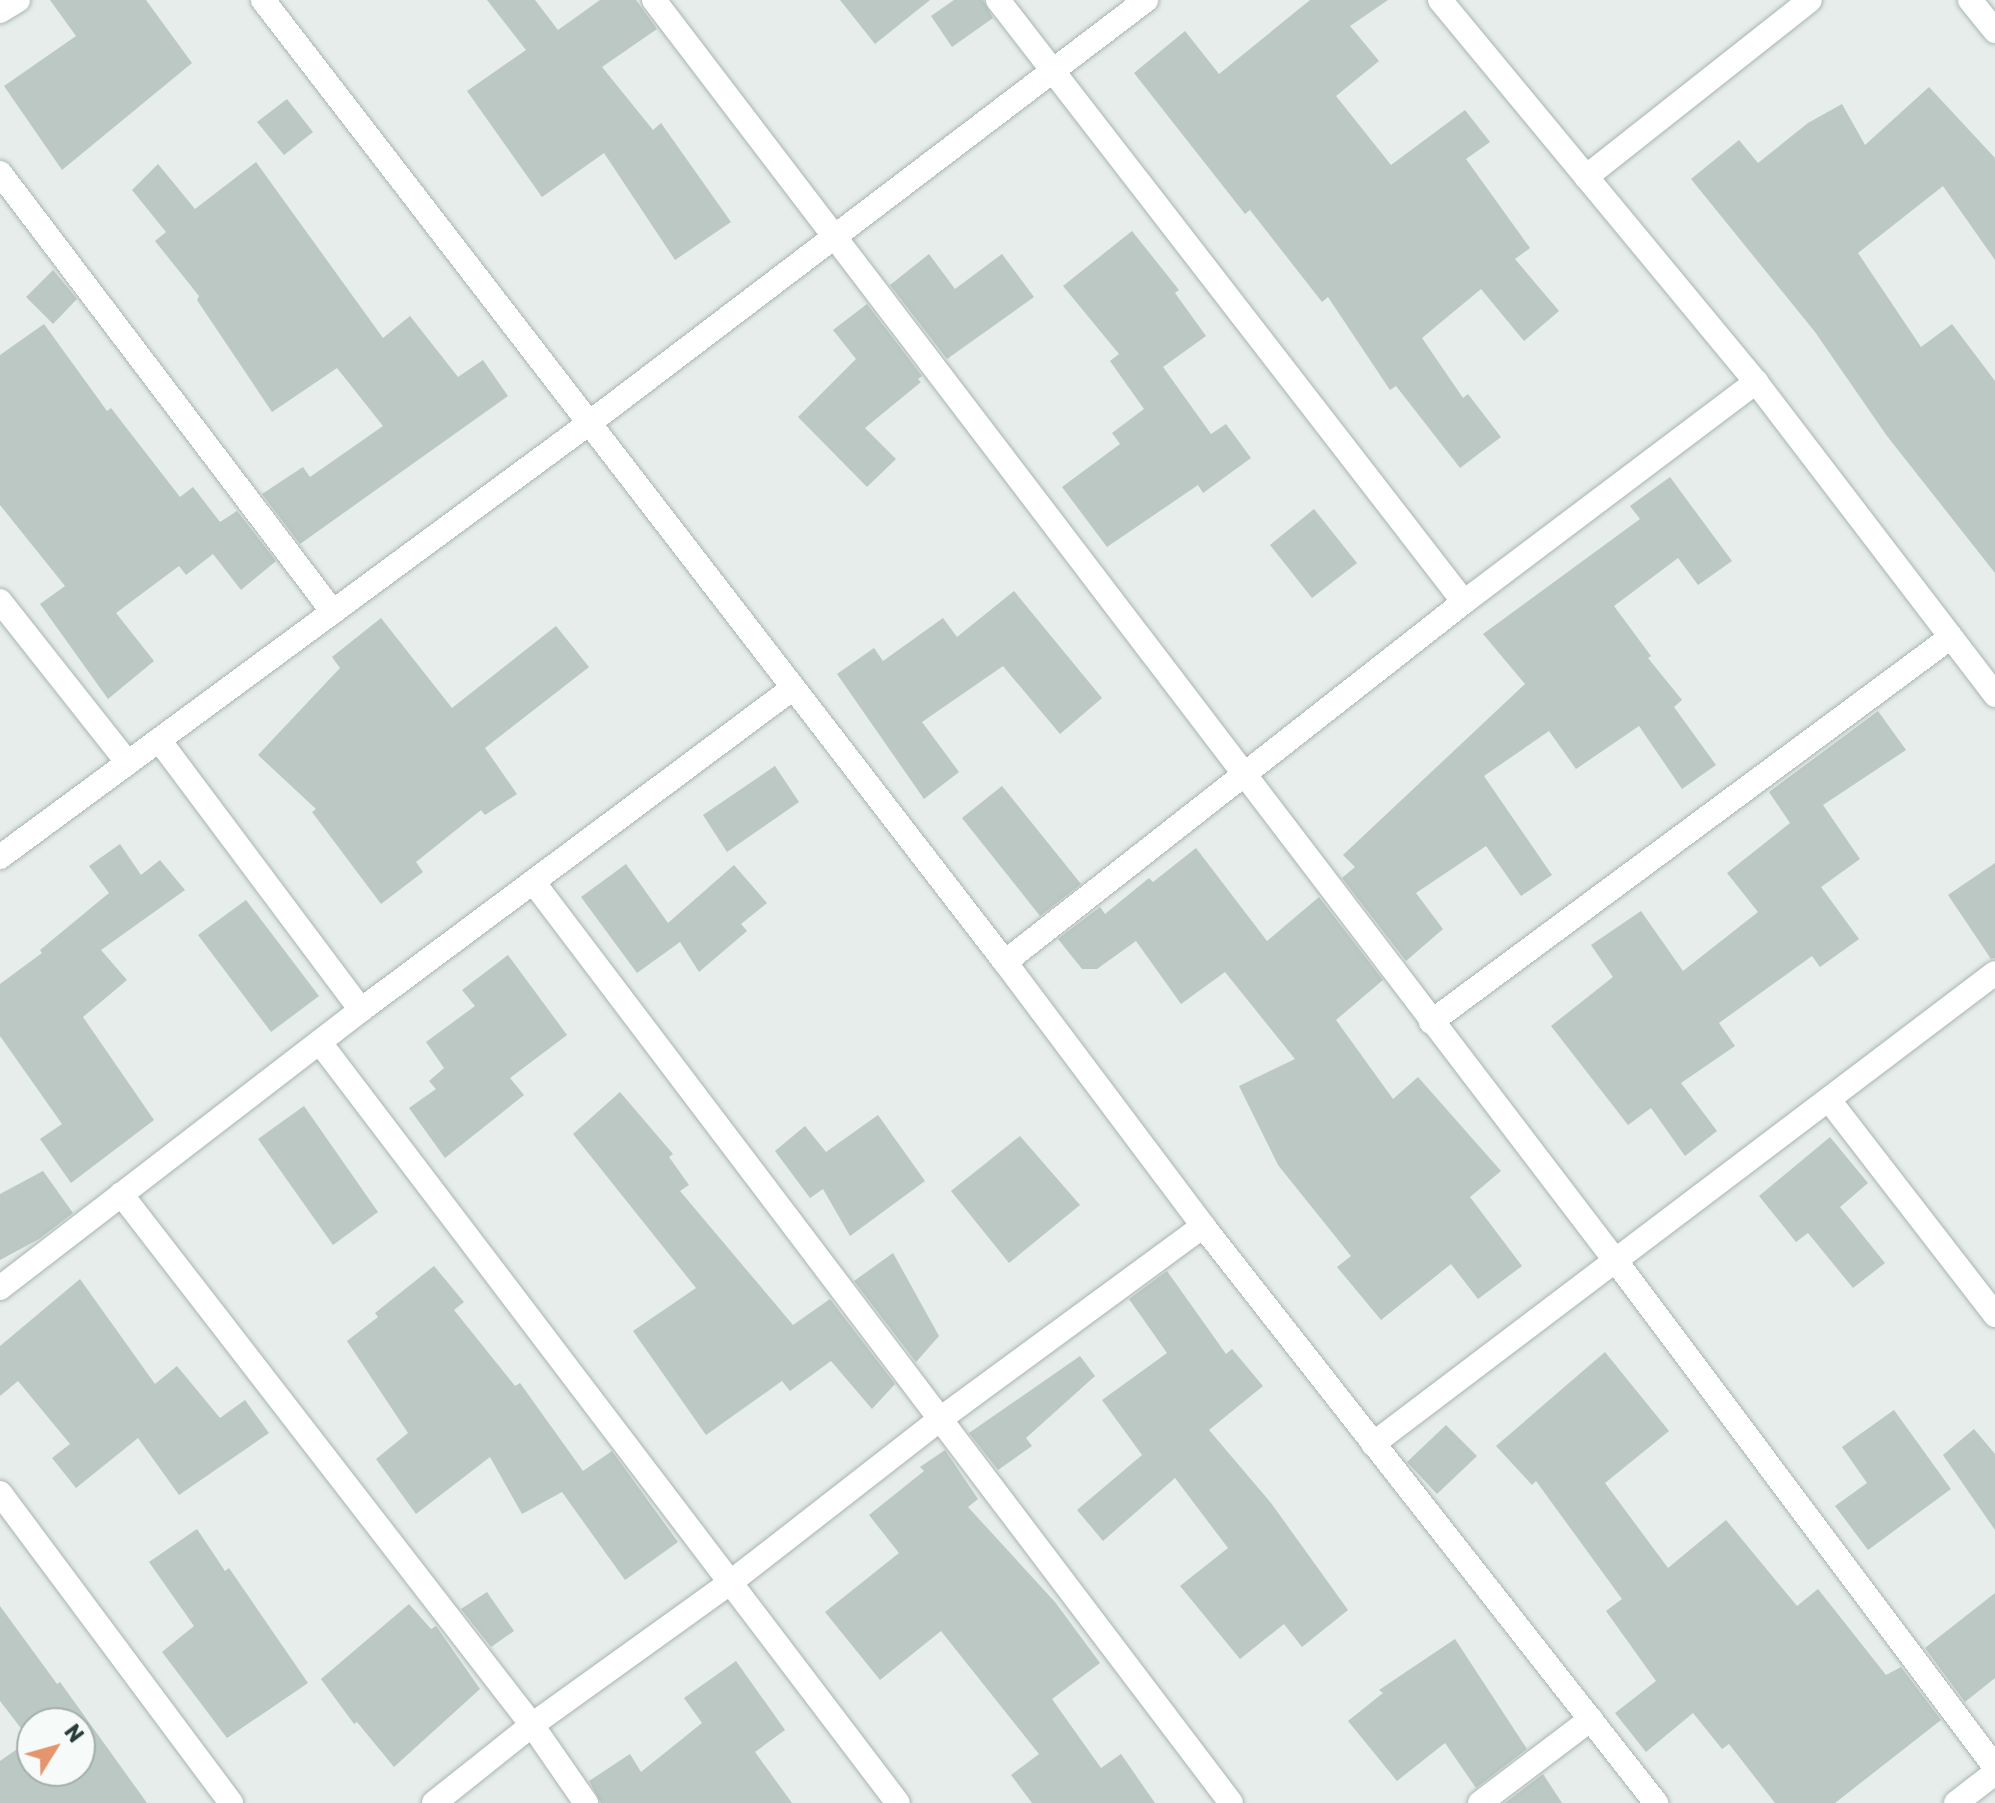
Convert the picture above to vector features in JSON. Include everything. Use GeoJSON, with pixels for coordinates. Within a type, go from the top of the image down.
{"type":"FeatureCollection","features":[{"type":"Feature","properties":{"kind":"street"},"geometry":{"type":"LineString","coordinates":[[0,11],[18,0]]}},
{"type":"Feature","properties":{"kind":"street"},"geometry":{"type":"LineString","coordinates":[[263,0],[1005,962],[1203,1226],[1656,1803]]}},
{"type":"Feature","properties":{"kind":"street"},"geometry":{"type":"LineString","coordinates":[[654,0],[1615,1260],[1995,1767]]}},
{"type":"Feature","properties":{"kind":"street"},"geometry":{"type":"LineString","coordinates":[[998,0],[1464,602]]}},
{"type":"Feature","properties":{"kind":"street"},"geometry":{"type":"LineString","coordinates":[[0,857],[588,424],[1146,0]]}},
{"type":"Feature","properties":{"kind":"street"},"geometry":{"type":"LineString","coordinates":[[1440,0],[1756,382],[1995,695]]}},
{"type":"Feature","properties":{"kind":"street"},"geometry":{"type":"LineString","coordinates":[[1586,177],[1810,0]]}},
{"type":"Feature","properties":{"kind":"street"},"geometry":{"type":"LineString","coordinates":[[1970,0],[1995,31]]}},
{"type":"Feature","properties":{"kind":"street"},"geometry":{"type":"LineString","coordinates":[[0,173],[333,612]]}},
{"type":"Feature","properties":{"kind":"street"},"geometry":{"type":"LineString","coordinates":[[1005,962],[1464,602],[1756,382]]}},
{"type":"Feature","properties":{"kind":"street"},"geometry":{"type":"LineString","coordinates":[[0,601],[128,763]]}},
{"type":"Feature","properties":{"kind":"street"},"geometry":{"type":"LineString","coordinates":[[1431,1022],[1951,637]]}},
{"type":"Feature","properties":{"kind":"street"},"geometry":{"type":"LineString","coordinates":[[0,1288],[321,1044],[361,1010],[793,688]]}},
{"type":"Feature","properties":{"kind":"street"},"geometry":{"type":"LineString","coordinates":[[159,740],[361,1010]]}},
{"type":"Feature","properties":{"kind":"street"},"geometry":{"type":"LineString","coordinates":[[534,883],[1231,1803]]}},
{"type":"Feature","properties":{"kind":"street"},"geometry":{"type":"LineString","coordinates":[[1373,1444],[1995,973]]}},
{"type":"Feature","properties":{"kind":"street"},"geometry":{"type":"LineString","coordinates":[[321,1044],[898,1803]]}},
{"type":"Feature","properties":{"kind":"street"},"geometry":{"type":"LineString","coordinates":[[1829,1100],[1995,1315]]}},
{"type":"Feature","properties":{"kind":"street"},"geometry":{"type":"LineString","coordinates":[[121,1194],[532,1725],[586,1803]]}},
{"type":"Feature","properties":{"kind":"street"},"geometry":{"type":"LineString","coordinates":[[434,1803],[532,1725],[731,1582],[939,1420],[1203,1226]]}},
{"type":"Feature","properties":{"kind":"street"},"geometry":{"type":"LineString","coordinates":[[0,1493],[231,1803]]}},
{"type":"Feature","properties":{"kind":"street"},"geometry":{"type":"LineString","coordinates":[[1480,1803],[1591,1719]]}},
{"type":"Feature","properties":{"kind":"street"},"geometry":{"type":"LineString","coordinates":[[1956,1803],[1995,1773]]}},
{"type":"Feature","properties":{"kind":"building"},"geometry":{"type":"Polygon","coordinates":[[[50,0],[146,0],[192,63],[62,170],[4,86],[76,36],[50,0]]]}},
{"type":"Feature","properties":{"kind":"building"},"geometry":{"type":"Polygon","coordinates":[[[487,0],[535,0],[558,30],[600,0],[636,0],[657,29],[602,67],[653,130],[661,123],[731,222],[675,260],[604,153],[542,197],[467,91],[526,50],[487,0]]]}},
{"type":"Feature","properties":{"kind":"building"},"geometry":{"type":"Polygon","coordinates":[[[840,0],[930,0],[875,44],[840,0]]]}},
{"type":"Feature","properties":{"kind":"building"},"geometry":{"type":"Polygon","coordinates":[[[954,0],[983,0],[993,18],[952,47],[931,16],[954,0]]]}},
{"type":"Feature","properties":{"kind":"building"},"geometry":{"type":"Polygon","coordinates":[[[1310,0],[1388,0],[1350,26],[1379,61],[1336,96],[1391,165],[1465,110],[1490,142],[1466,159],[1530,248],[1515,259],[1559,311],[1524,341],[1481,289],[1422,338],[1463,398],[1468,394],[1501,437],[1460,468],[1396,386],[1390,390],[1328,297],[1322,302],[1250,210],[1245,214],[1134,73],[1185,31],[1219,74],[1310,0]]]}},
{"type":"Feature","properties":{"kind":"building"},"geometry":{"type":"Polygon","coordinates":[[[1929,87],[1995,158],[1995,260],[1943,186],[1858,253],[1921,347],[1952,324],[1995,381],[1995,573],[1887,436],[1815,332],[1691,179],[1739,140],[1758,163],[1808,123],[1842,104],[1865,145],[1929,87]]]}},
{"type":"Feature","properties":{"kind":"building"},"geometry":{"type":"Polygon","coordinates":[[[287,99],[313,132],[284,155],[257,122],[287,99]]]}},
{"type":"Feature","properties":{"kind":"building"},"geometry":{"type":"Polygon","coordinates":[[[256,162],[383,338],[410,316],[458,377],[483,360],[508,396],[300,544],[262,494],[303,467],[310,477],[383,426],[337,368],[272,412],[197,300],[199,296],[155,241],[166,232],[132,190],[158,164],[195,209],[256,162]]]}},
{"type":"Feature","properties":{"kind":"building"},"geometry":{"type":"Polygon","coordinates":[[[1132,231],[1179,290],[1175,293],[1206,336],[1163,367],[1211,434],[1226,424],[1251,458],[1203,493],[1198,485],[1107,547],[1062,487],[1120,444],[1112,433],[1144,409],[1110,361],[1119,354],[1063,286],[1132,231]]]}},
{"type":"Feature","properties":{"kind":"building"},"geometry":{"type":"Polygon","coordinates":[[[929,254],[955,289],[1002,254],[1034,297],[947,359],[890,285],[929,254]]]}},
{"type":"Feature","properties":{"kind":"building"},"geometry":{"type":"Polygon","coordinates":[[[53,270],[77,299],[53,324],[26,297],[53,270]]]}},
{"type":"Feature","properties":{"kind":"building"},"geometry":{"type":"Polygon","coordinates":[[[867,304],[922,376],[918,379],[921,382],[865,428],[896,459],[867,487],[798,417],[856,359],[833,330],[867,304]]]}},
{"type":"Feature","properties":{"kind":"building"},"geometry":{"type":"Polygon","coordinates":[[[44,324],[107,411],[111,408],[180,497],[193,487],[220,522],[237,511],[276,561],[241,590],[213,554],[186,575],[179,566],[116,613],[154,661],[108,699],[40,604],[65,586],[0,505],[0,355],[44,324]]]}},
{"type":"Feature","properties":{"kind":"building"},"geometry":{"type":"Polygon","coordinates":[[[1670,477],[1732,561],[1698,585],[1678,558],[1614,606],[1651,656],[1648,658],[1682,700],[1674,707],[1716,765],[1682,789],[1639,726],[1576,769],[1549,731],[1484,776],[1552,875],[1521,896],[1486,846],[1416,893],[1443,929],[1406,961],[1342,878],[1355,867],[1343,855],[1525,684],[1483,634],[1640,519],[1630,506],[1670,477]]]}},
{"type":"Feature","properties":{"kind":"building"},"geometry":{"type":"Polygon","coordinates":[[[1314,509],[1357,563],[1312,598],[1270,545],[1314,509]]]}},
{"type":"Feature","properties":{"kind":"building"},"geometry":{"type":"Polygon","coordinates":[[[1014,591],[1102,698],[1060,734],[1003,666],[922,722],[959,772],[924,799],[837,674],[874,648],[883,661],[943,618],[957,637],[1014,591]]]}},
{"type":"Feature","properties":{"kind":"building"},"geometry":{"type":"Polygon","coordinates":[[[381,618],[452,708],[556,626],[589,667],[485,748],[517,794],[485,815],[481,810],[416,862],[423,872],[381,904],[312,812],[316,809],[258,755],[340,668],[332,657],[381,618]]]}},
{"type":"Feature","properties":{"kind":"building"},"geometry":{"type":"Polygon","coordinates":[[[1878,711],[1906,750],[1823,805],[1860,859],[1821,887],[1859,939],[1820,967],[1812,956],[1719,1023],[1735,1046],[1681,1083],[1717,1131],[1685,1156],[1651,1108],[1628,1125],[1551,1026],[1613,977],[1591,945],[1641,911],[1683,971],[1758,912],[1727,873],[1790,823],[1769,792],[1878,711]]]}},
{"type":"Feature","properties":{"kind":"building"},"geometry":{"type":"Polygon","coordinates":[[[775,766],[799,802],[727,852],[703,815],[775,766]]]}},
{"type":"Feature","properties":{"kind":"building"},"geometry":{"type":"Polygon","coordinates":[[[1002,786],[1081,884],[1040,916],[962,818],[1002,786]]]}},
{"type":"Feature","properties":{"kind":"building"},"geometry":{"type":"Polygon","coordinates":[[[120,844],[141,875],[160,860],[185,890],[101,950],[127,980],[83,1017],[154,1120],[71,1183],[40,1139],[62,1124],[0,1036],[0,984],[42,953],[40,950],[109,893],[89,866],[120,844]]]}},
{"type":"Feature","properties":{"kind":"building"},"geometry":{"type":"Polygon","coordinates":[[[1196,848],[1267,941],[1319,897],[1383,980],[1336,1020],[1393,1099],[1418,1077],[1501,1171],[1470,1197],[1522,1266],[1478,1299],[1451,1264],[1381,1320],[1337,1267],[1351,1256],[1278,1165],[1239,1086],[1295,1059],[1225,972],[1181,1004],[1136,941],[1097,969],[1082,969],[1058,939],[1100,907],[1105,914],[1149,878],[1153,882],[1196,848]]]}},
{"type":"Feature","properties":{"kind":"building"},"geometry":{"type":"Polygon","coordinates":[[[1995,863],[1995,958],[1991,959],[1948,895],[1995,863]]]}},
{"type":"Feature","properties":{"kind":"building"},"geometry":{"type":"Polygon","coordinates":[[[626,864],[668,923],[734,865],[767,903],[741,924],[747,931],[699,972],[680,942],[637,973],[581,897],[626,864]]]}},
{"type":"Feature","properties":{"kind":"building"},"geometry":{"type":"Polygon","coordinates":[[[246,900],[319,996],[271,1032],[198,935],[246,900]]]}},
{"type":"Feature","properties":{"kind":"building"},"geometry":{"type":"Polygon","coordinates":[[[508,955],[567,1035],[510,1078],[524,1095],[445,1158],[409,1108],[436,1089],[429,1081],[444,1068],[426,1042],[475,1006],[462,990],[508,955]]]}},
{"type":"Feature","properties":{"kind":"building"},"geometry":{"type":"Polygon","coordinates":[[[620,1092],[673,1154],[669,1157],[689,1185],[680,1191],[793,1325],[830,1299],[895,1384],[872,1409],[831,1361],[790,1391],[782,1381],[706,1435],[633,1331],[696,1288],[573,1134],[620,1092]]]}},
{"type":"Feature","properties":{"kind":"building"},"geometry":{"type":"Polygon","coordinates":[[[304,1106],[378,1212],[333,1245],[258,1139],[304,1106]]]}},
{"type":"Feature","properties":{"kind":"building"},"geometry":{"type":"Polygon","coordinates":[[[878,1115],[925,1181],[850,1236],[823,1189],[810,1198],[775,1151],[805,1126],[826,1152],[878,1115]]]}},
{"type":"Feature","properties":{"kind":"building"},"geometry":{"type":"Polygon","coordinates":[[[1020,1136],[1080,1205],[1009,1263],[951,1191],[1020,1136]]]}},
{"type":"Feature","properties":{"kind":"building"},"geometry":{"type":"Polygon","coordinates":[[[1830,1137],[1868,1183],[1840,1207],[1885,1263],[1853,1288],[1808,1233],[1796,1242],[1759,1196],[1830,1137]]]}},
{"type":"Feature","properties":{"kind":"building"},"geometry":{"type":"Polygon","coordinates":[[[43,1171],[73,1213],[39,1239],[0,1260],[0,1194],[43,1171]]]}},
{"type":"Feature","properties":{"kind":"building"},"geometry":{"type":"Polygon","coordinates":[[[893,1253],[939,1336],[916,1362],[854,1281],[893,1253]]]}},
{"type":"Feature","properties":{"kind":"building"},"geometry":{"type":"Polygon","coordinates":[[[434,1266],[464,1302],[454,1310],[515,1386],[520,1383],[583,1471],[612,1451],[678,1542],[625,1580],[562,1492],[522,1514],[490,1457],[416,1514],[376,1459],[408,1433],[347,1341],[378,1317],[375,1313],[434,1266]]]}},
{"type":"Feature","properties":{"kind":"building"},"geometry":{"type":"Polygon","coordinates":[[[1167,1271],[1226,1354],[1232,1349],[1263,1386],[1209,1430],[1271,1503],[1348,1610],[1302,1647],[1284,1624],[1240,1659],[1180,1586],[1228,1548],[1175,1478],[1103,1541],[1077,1510],[1142,1455],[1102,1400],[1167,1353],[1129,1299],[1167,1271]]]}},
{"type":"Feature","properties":{"kind":"building"},"geometry":{"type":"Polygon","coordinates":[[[80,1279],[155,1384],[177,1366],[220,1418],[245,1400],[269,1433],[179,1495],[138,1438],[76,1488],[52,1458],[70,1444],[18,1381],[0,1396],[0,1346],[80,1279]]]}},
{"type":"Feature","properties":{"kind":"building"},"geometry":{"type":"Polygon","coordinates":[[[1605,1352],[1669,1431],[1605,1483],[1668,1568],[1726,1520],[1797,1606],[1818,1589],[1886,1675],[1901,1667],[1941,1720],[1835,1803],[1775,1803],[1729,1744],[1722,1749],[1693,1713],[1646,1752],[1615,1713],[1656,1681],[1606,1611],[1622,1599],[1536,1481],[1532,1485],[1496,1446],[1605,1352]]]}},
{"type":"Feature","properties":{"kind":"building"},"geometry":{"type":"Polygon","coordinates":[[[1080,1356],[1095,1376],[1026,1438],[1032,1446],[998,1470],[969,1433],[1080,1356]]]}},
{"type":"Feature","properties":{"kind":"building"},"geometry":{"type":"Polygon","coordinates":[[[1894,1410],[1951,1489],[1868,1550],[1835,1506],[1867,1483],[1842,1447],[1894,1410]]]}},
{"type":"Feature","properties":{"kind":"building"},"geometry":{"type":"Polygon","coordinates":[[[1446,1425],[1477,1456],[1437,1494],[1407,1462],[1446,1425]]]}},
{"type":"Feature","properties":{"kind":"building"},"geometry":{"type":"Polygon","coordinates":[[[1974,1429],[1995,1454],[1995,1530],[1943,1455],[1974,1429]]]}},
{"type":"Feature","properties":{"kind":"building"},"geometry":{"type":"Polygon","coordinates":[[[945,1450],[978,1499],[968,1507],[1055,1602],[1100,1663],[1052,1699],[1101,1768],[1121,1754],[1155,1803],[1032,1803],[1011,1775],[1039,1754],[941,1631],[880,1680],[825,1612],[899,1553],[869,1515],[924,1471],[920,1467],[945,1450]]]}},
{"type":"Feature","properties":{"kind":"building"},"geometry":{"type":"Polygon","coordinates":[[[197,1529],[225,1571],[229,1568],[308,1683],[227,1738],[162,1652],[194,1626],[149,1562],[197,1529]]]}},
{"type":"Feature","properties":{"kind":"building"},"geometry":{"type":"Polygon","coordinates":[[[487,1592],[514,1631],[491,1647],[461,1609],[487,1592]]]}},
{"type":"Feature","properties":{"kind":"building"},"geometry":{"type":"Polygon","coordinates":[[[1995,1593],[1995,1678],[1965,1702],[1925,1648],[1995,1593]]]}},
{"type":"Feature","properties":{"kind":"building"},"geometry":{"type":"Polygon","coordinates":[[[409,1604],[431,1629],[436,1626],[480,1689],[394,1767],[357,1722],[354,1724],[321,1679],[409,1604]]]}},
{"type":"Feature","properties":{"kind":"building"},"geometry":{"type":"Polygon","coordinates":[[[0,1606],[57,1684],[60,1682],[78,1707],[16,1707],[16,1722],[0,1701],[0,1606]]]}},
{"type":"Feature","properties":{"kind":"building"},"geometry":{"type":"Polygon","coordinates":[[[1455,1639],[1527,1749],[1476,1788],[1445,1743],[1397,1781],[1348,1721],[1383,1693],[1379,1690],[1455,1639]]]}},
{"type":"Feature","properties":{"kind":"building"},"geometry":{"type":"Polygon","coordinates":[[[736,1661],[785,1730],[755,1752],[792,1803],[601,1803],[589,1781],[630,1754],[641,1772],[702,1723],[684,1698],[736,1661]]]}},
{"type":"Feature","properties":{"kind":"building"},"geometry":{"type":"Polygon","coordinates":[[[96,1732],[147,1803],[0,1803],[0,1761],[16,1750],[16,1787],[96,1787],[96,1732]]]}},
{"type":"Feature","properties":{"kind":"building"},"geometry":{"type":"Polygon","coordinates":[[[1543,1774],[1562,1803],[1505,1803],[1543,1774]]]}}]}
